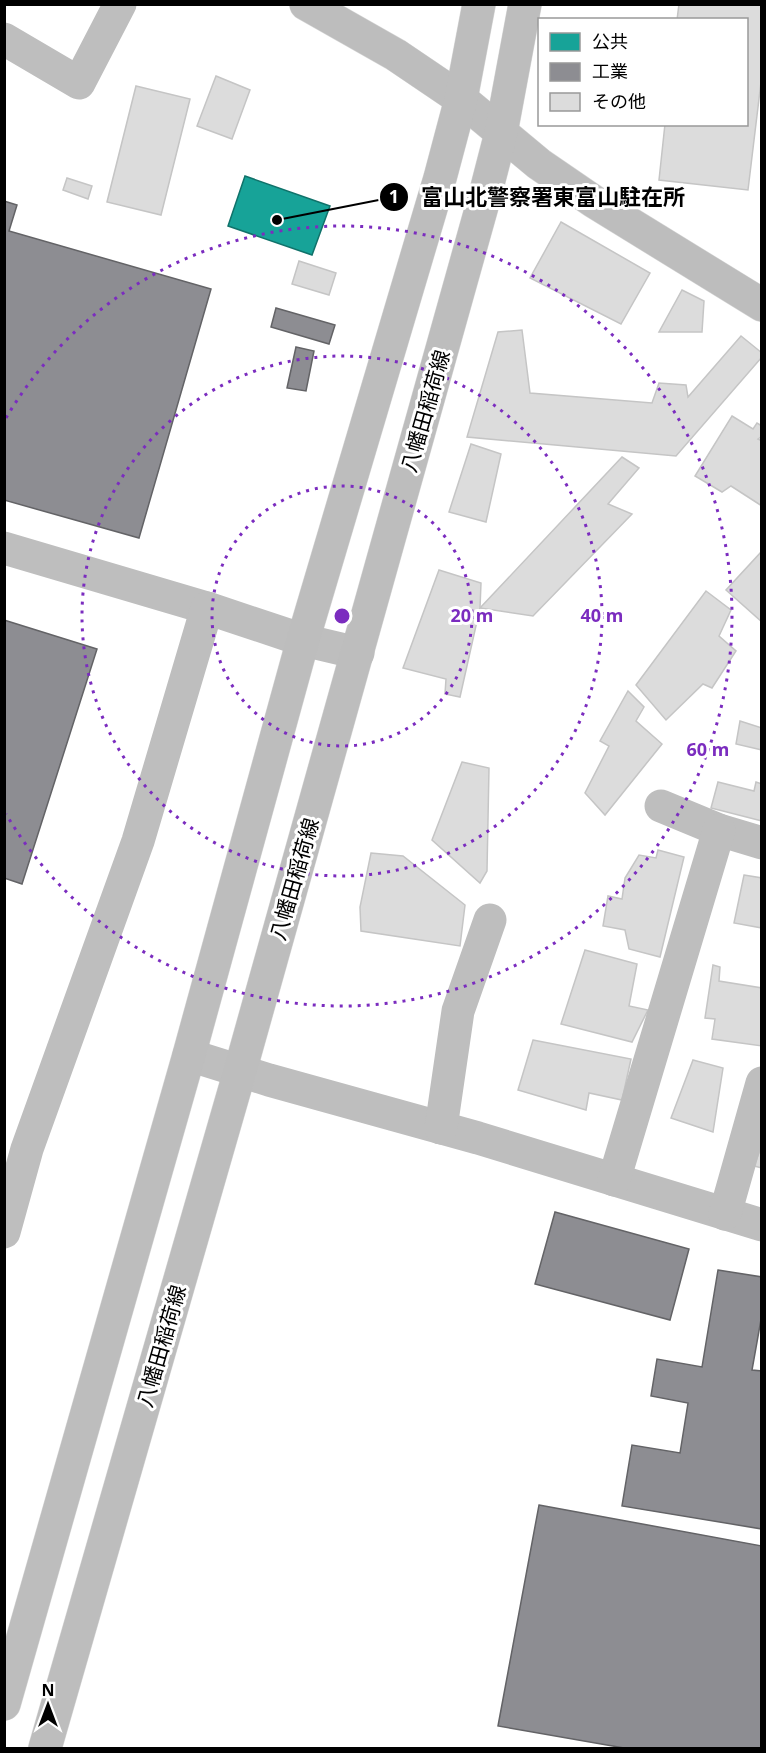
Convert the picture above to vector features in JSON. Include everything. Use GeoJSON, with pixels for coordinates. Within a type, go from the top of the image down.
{"type":"FeatureCollection","features":[{"type":"Feature","properties":{"kind":"main road"},"geometry":{"type":"LineString","coordinates":[[306,4],[396,55],[461,99],[539,164],[593,201],[762,305]]}},
{"type":"Feature","properties":{"kind":"main road"},"geometry":{"type":"LineString","coordinates":[[4,1704],[189,1055],[303,639],[440,178],[461,99],[479,4]]}},
{"type":"Feature","properties":{"kind":"main road","name":"八幡田稲荷線"},"geometry":{"type":"LineString","coordinates":[[45,1749],[240,1071],[501,133],[525,4]]}},
{"type":"Feature","properties":{"kind":"street"},"geometry":{"type":"LineString","coordinates":[[4,39],[80,83],[120,4]]}},
{"type":"Feature","properties":{"kind":"street"},"geometry":{"type":"LineString","coordinates":[[4,548],[303,639],[358,652]]}},
{"type":"Feature","properties":{"kind":"street"},"geometry":{"type":"LineString","coordinates":[[4,1232],[27,1149],[138,841],[207,608]]}},
{"type":"Feature","properties":{"kind":"street"},"geometry":{"type":"LineString","coordinates":[[661,806],[719,830],[762,843]]}},
{"type":"Feature","properties":{"kind":"street"},"geometry":{"type":"LineString","coordinates":[[614,1180],[719,830]]}},
{"type":"Feature","properties":{"kind":"street"},"geometry":{"type":"LineString","coordinates":[[441,1128],[458,1011],[490,920]]}},
{"type":"Feature","properties":{"kind":"street"},"geometry":{"type":"LineString","coordinates":[[189,1055],[762,1225]]}},
{"type":"Feature","properties":{"kind":"street"},"geometry":{"type":"LineString","coordinates":[[724,1214],[762,1083]]}},
{"type":"Feature","properties":{"kind":"building: 公共"},"geometry":{"type":"Polygon","coordinates":[[[245,176],[330,206],[312,255],[228,226],[245,176]]]}},
{"type":"Feature","properties":{"kind":"building: 工業"},"geometry":{"type":"Polygon","coordinates":[[[4,201],[17,205],[9,231],[211,289],[139,538],[4,500],[4,201]]]}},
{"type":"Feature","properties":{"kind":"building: 工業"},"geometry":{"type":"Polygon","coordinates":[[[276,308],[335,325],[329,344],[271,327],[276,308]]]}},
{"type":"Feature","properties":{"kind":"building: 工業"},"geometry":{"type":"Polygon","coordinates":[[[296,347],[314,351],[306,391],[287,388],[296,347]]]}},
{"type":"Feature","properties":{"kind":"building: 工業"},"geometry":{"type":"Polygon","coordinates":[[[4,620],[97,649],[22,884],[4,878],[4,620]]]}},
{"type":"Feature","properties":{"kind":"building: 工業"},"geometry":{"type":"Polygon","coordinates":[[[555,1212],[689,1249],[670,1320],[535,1284],[555,1212]]]}},
{"type":"Feature","properties":{"kind":"building: 工業"},"geometry":{"type":"Polygon","coordinates":[[[718,1270],[762,1277],[762,1314],[752,1370],[762,1371],[762,1529],[622,1506],[632,1445],[680,1453],[688,1403],[651,1396],[657,1359],[702,1367],[718,1270]]]}},
{"type":"Feature","properties":{"kind":"building: 工業"},"geometry":{"type":"Polygon","coordinates":[[[539,1505],[762,1546],[762,1748],[624,1748],[498,1726],[539,1505]]]}},
{"type":"Feature","properties":{"kind":"building: その他"},"geometry":{"type":"Polygon","coordinates":[[[679,4],[762,4],[762,74],[748,190],[659,180],[665,126],[748,126],[748,18],[677,18],[679,4]]]}},
{"type":"Feature","properties":{"kind":"building: その他"},"geometry":{"type":"Polygon","coordinates":[[[216,76],[250,90],[232,139],[197,126],[216,76]]]}},
{"type":"Feature","properties":{"kind":"building: その他"},"geometry":{"type":"Polygon","coordinates":[[[136,86],[190,99],[161,215],[107,202],[136,86]]]}},
{"type":"Feature","properties":{"kind":"building: その他"},"geometry":{"type":"Polygon","coordinates":[[[67,178],[92,186],[88,199],[63,190],[67,178]]]}},
{"type":"Feature","properties":{"kind":"building: その他"},"geometry":{"type":"Polygon","coordinates":[[[561,222],[650,273],[621,324],[530,278],[561,222]]]}},
{"type":"Feature","properties":{"kind":"building: その他"},"geometry":{"type":"Polygon","coordinates":[[[299,261],[336,273],[329,295],[292,284],[299,261]]]}},
{"type":"Feature","properties":{"kind":"building: その他"},"geometry":{"type":"Polygon","coordinates":[[[682,290],[704,301],[702,332],[659,332],[682,290]]]}},
{"type":"Feature","properties":{"kind":"building: その他"},"geometry":{"type":"Polygon","coordinates":[[[522,330],[530,393],[652,403],[659,383],[686,385],[688,397],[741,336],[762,353],[762,357],[676,456],[467,437],[498,332],[522,330]]]}},
{"type":"Feature","properties":{"kind":"building: その他"},"geometry":{"type":"Polygon","coordinates":[[[732,416],[753,429],[757,423],[762,426],[762,436],[758,439],[762,441],[762,506],[731,486],[722,492],[695,476],[732,416]]]}},
{"type":"Feature","properties":{"kind":"building: その他"},"geometry":{"type":"Polygon","coordinates":[[[471,444],[501,454],[486,522],[449,512],[471,444]]]}},
{"type":"Feature","properties":{"kind":"building: その他"},"geometry":{"type":"Polygon","coordinates":[[[622,457],[639,468],[608,504],[632,514],[533,616],[480,608],[622,457]]]}},
{"type":"Feature","properties":{"kind":"building: その他"},"geometry":{"type":"Polygon","coordinates":[[[762,551],[762,622],[726,590],[762,551]]]}},
{"type":"Feature","properties":{"kind":"building: その他"},"geometry":{"type":"Polygon","coordinates":[[[439,570],[481,583],[480,608],[460,697],[445,694],[446,679],[403,668],[439,570]]]}},
{"type":"Feature","properties":{"kind":"building: その他"},"geometry":{"type":"Polygon","coordinates":[[[706,591],[731,610],[719,636],[736,651],[712,688],[703,684],[666,720],[636,685],[706,591]]]}},
{"type":"Feature","properties":{"kind":"building: その他"},"geometry":{"type":"Polygon","coordinates":[[[628,691],[644,707],[636,721],[662,744],[605,815],[585,793],[609,746],[600,741],[628,691]]]}},
{"type":"Feature","properties":{"kind":"building: その他"},"geometry":{"type":"Polygon","coordinates":[[[740,721],[762,728],[762,750],[736,744],[740,721]]]}},
{"type":"Feature","properties":{"kind":"building: その他"},"geometry":{"type":"Polygon","coordinates":[[[462,762],[489,768],[487,871],[480,883],[432,840],[462,762]]]}},
{"type":"Feature","properties":{"kind":"building: その他"},"geometry":{"type":"Polygon","coordinates":[[[718,782],[754,791],[756,782],[762,784],[762,821],[711,808],[718,782]]]}},
{"type":"Feature","properties":{"kind":"building: その他"},"geometry":{"type":"Polygon","coordinates":[[[658,850],[684,857],[660,957],[629,949],[625,930],[603,926],[608,896],[622,899],[625,878],[639,855],[656,858],[658,850]]]}},
{"type":"Feature","properties":{"kind":"building: その他"},"geometry":{"type":"Polygon","coordinates":[[[371,853],[403,856],[465,905],[460,946],[361,931],[360,907],[371,853]]]}},
{"type":"Feature","properties":{"kind":"building: その他"},"geometry":{"type":"Polygon","coordinates":[[[744,875],[762,878],[762,928],[734,923],[744,875]]]}},
{"type":"Feature","properties":{"kind":"building: その他"},"geometry":{"type":"Polygon","coordinates":[[[585,950],[637,964],[629,1006],[648,1010],[632,1042],[561,1024],[585,950]]]}},
{"type":"Feature","properties":{"kind":"building: その他"},"geometry":{"type":"Polygon","coordinates":[[[713,965],[720,967],[719,981],[762,988],[762,1046],[712,1039],[715,1019],[705,1018],[713,965]]]}},
{"type":"Feature","properties":{"kind":"building: その他"},"geometry":{"type":"Polygon","coordinates":[[[533,1040],[631,1059],[622,1100],[589,1093],[586,1110],[518,1090],[533,1040]]]}},
{"type":"Feature","properties":{"kind":"building: その他"},"geometry":{"type":"Polygon","coordinates":[[[693,1060],[723,1068],[713,1132],[671,1118],[693,1060]]]}},
{"type":"Feature","properties":{"kind":"building: その他"},"geometry":{"type":"Polygon","coordinates":[[[762,1145],[762,1168],[754,1166],[762,1145]]]}},
{"type":"Feature","properties":{"kind":"place","name":"富山北警察署東富山駐在所"},"geometry":{"type":"Point","coordinates":[277,220]}}]}
